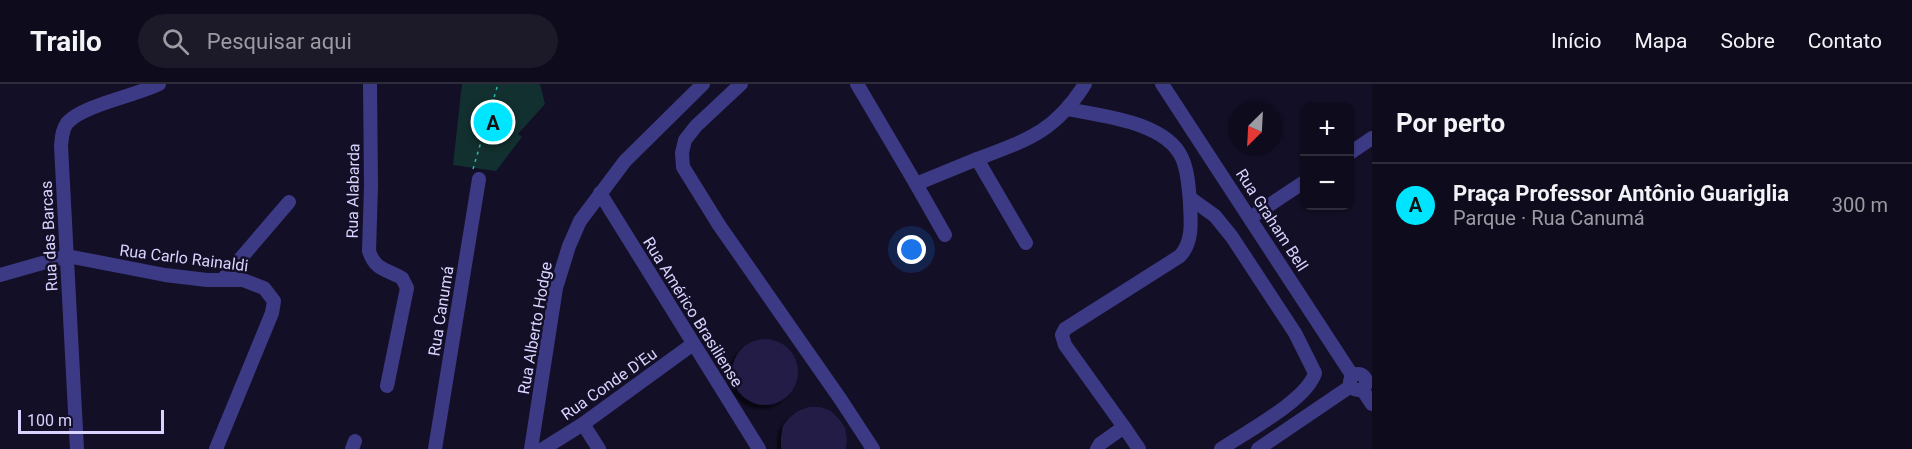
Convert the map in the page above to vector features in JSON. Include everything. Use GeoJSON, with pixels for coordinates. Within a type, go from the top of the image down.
{"type":"FeatureCollection","features":[{"type":"Feature","properties":{"kind":"street","name":"Rua das Barcas"},"geometry":{"type":"LineString","coordinates":[[77,449],[62,132],[66,125],[82,112],[159,84]]}},
{"type":"Feature","properties":{"kind":"street","name":"Rua Alabarda"},"geometry":{"type":"LineString","coordinates":[[370,84],[372,186],[369,251],[372,261],[384,270],[402,278],[406,288],[387,386]]}},
{"type":"Feature","properties":{"kind":"street","name":"Rua Alberto Hodge"},"geometry":{"type":"LineString","coordinates":[[531,449],[556,288],[579,221],[625,161],[703,84]]}},
{"type":"Feature","properties":{"kind":"street"},"geometry":{"type":"LineString","coordinates":[[741,84],[696,126],[685,140],[682,153],[683,167],[719,225],[841,399],[873,449]]}},
{"type":"Feature","properties":{"kind":"street"},"geometry":{"type":"LineString","coordinates":[[857,84],[945,235]]}},
{"type":"Feature","properties":{"kind":"street"},"geometry":{"type":"LineString","coordinates":[[916,184],[1032,138],[1056,121],[1085,84]]}},
{"type":"Feature","properties":{"kind":"street","name":"Rua Graham Bell"},"geometry":{"type":"LineString","coordinates":[[1162,84],[1360,380],[1372,404]]}},
{"type":"Feature","properties":{"kind":"street"},"geometry":{"type":"LineString","coordinates":[[1067,109],[1120,120],[1163,135],[1183,158],[1190,198],[1190,237],[1180,256],[1065,328],[1062,335],[1065,345],[1139,449]]}},
{"type":"Feature","properties":{"kind":"street"},"geometry":{"type":"LineString","coordinates":[[1354,150],[1372,138]]}},
{"type":"Feature","properties":{"kind":"street"},"geometry":{"type":"LineString","coordinates":[[977,159],[1026,243]]}},
{"type":"Feature","properties":{"kind":"street","name":"Rua Canumá"},"geometry":{"type":"LineString","coordinates":[[435,449],[476,175]]}},
{"type":"Feature","properties":{"kind":"street"},"geometry":{"type":"LineString","coordinates":[[1250,218],[1300,185]]}},
{"type":"Feature","properties":{"kind":"street","name":"Rua Américo Brasiliense"},"geometry":{"type":"LineString","coordinates":[[600,192],[759,449]]}},
{"type":"Feature","properties":{"kind":"street"},"geometry":{"type":"LineString","coordinates":[[1190,198],[1215,216],[1232,237],[1295,333],[1315,373],[1310,385],[1299,397],[1221,449]]}},
{"type":"Feature","properties":{"kind":"street"},"geometry":{"type":"LineString","coordinates":[[223,279],[289,202]]}},
{"type":"Feature","properties":{"kind":"street"},"geometry":{"type":"LineString","coordinates":[[0,275],[67,256]]}},
{"type":"Feature","properties":{"kind":"street","name":"Rua Carlo Rainaldi"},"geometry":{"type":"LineString","coordinates":[[67,256],[165,275],[253,283],[264,288],[274,301],[272,314],[216,449]]}},
{"type":"Feature","properties":{"kind":"street","name":"Rua Conde D'Eu"},"geometry":{"type":"LineString","coordinates":[[543,449],[583,424],[693,344]]}},
{"type":"Feature","properties":{"kind":"street"},"geometry":{"type":"LineString","coordinates":[[1258,449],[1360,380]]}},
{"type":"Feature","properties":{"kind":"street"},"geometry":{"type":"LineString","coordinates":[[583,424],[599,449]]}},
{"type":"Feature","properties":{"kind":"street"},"geometry":{"type":"LineString","coordinates":[[1097,449],[1100,444],[1124,427]]}},
{"type":"Feature","properties":{"kind":"path"},"geometry":{"type":"LineString","coordinates":[[476,175],[498,84]]}},
{"type":"Feature","properties":{"kind":"green space"},"geometry":{"type":"Polygon","coordinates":[[[462,84],[540,84],[545,104],[518,134],[522,137],[496,171],[453,165],[462,84]]]}},
{"type":"Feature","properties":{"kind":"building"},"geometry":{"type":"Polygon","coordinates":[[[765,339],[778,342],[788,349],[795,359],[798,372],[795,385],[788,395],[778,402],[765,405],[752,402],[742,395],[735,385],[732,372],[735,359],[742,349],[752,342],[765,339]]]}},
{"type":"Feature","properties":{"kind":"building"},"geometry":{"type":"Polygon","coordinates":[[[809,407],[820,407],[831,411],[839,419],[845,428],[846,449],[781,449],[783,426],[798,411],[809,407]]]}},
{"type":"Feature","properties":{"kind":"place","name":"Praça Professor Antônio Guariglia"},"geometry":{"type":"Point","coordinates":[493,122]}}]}
